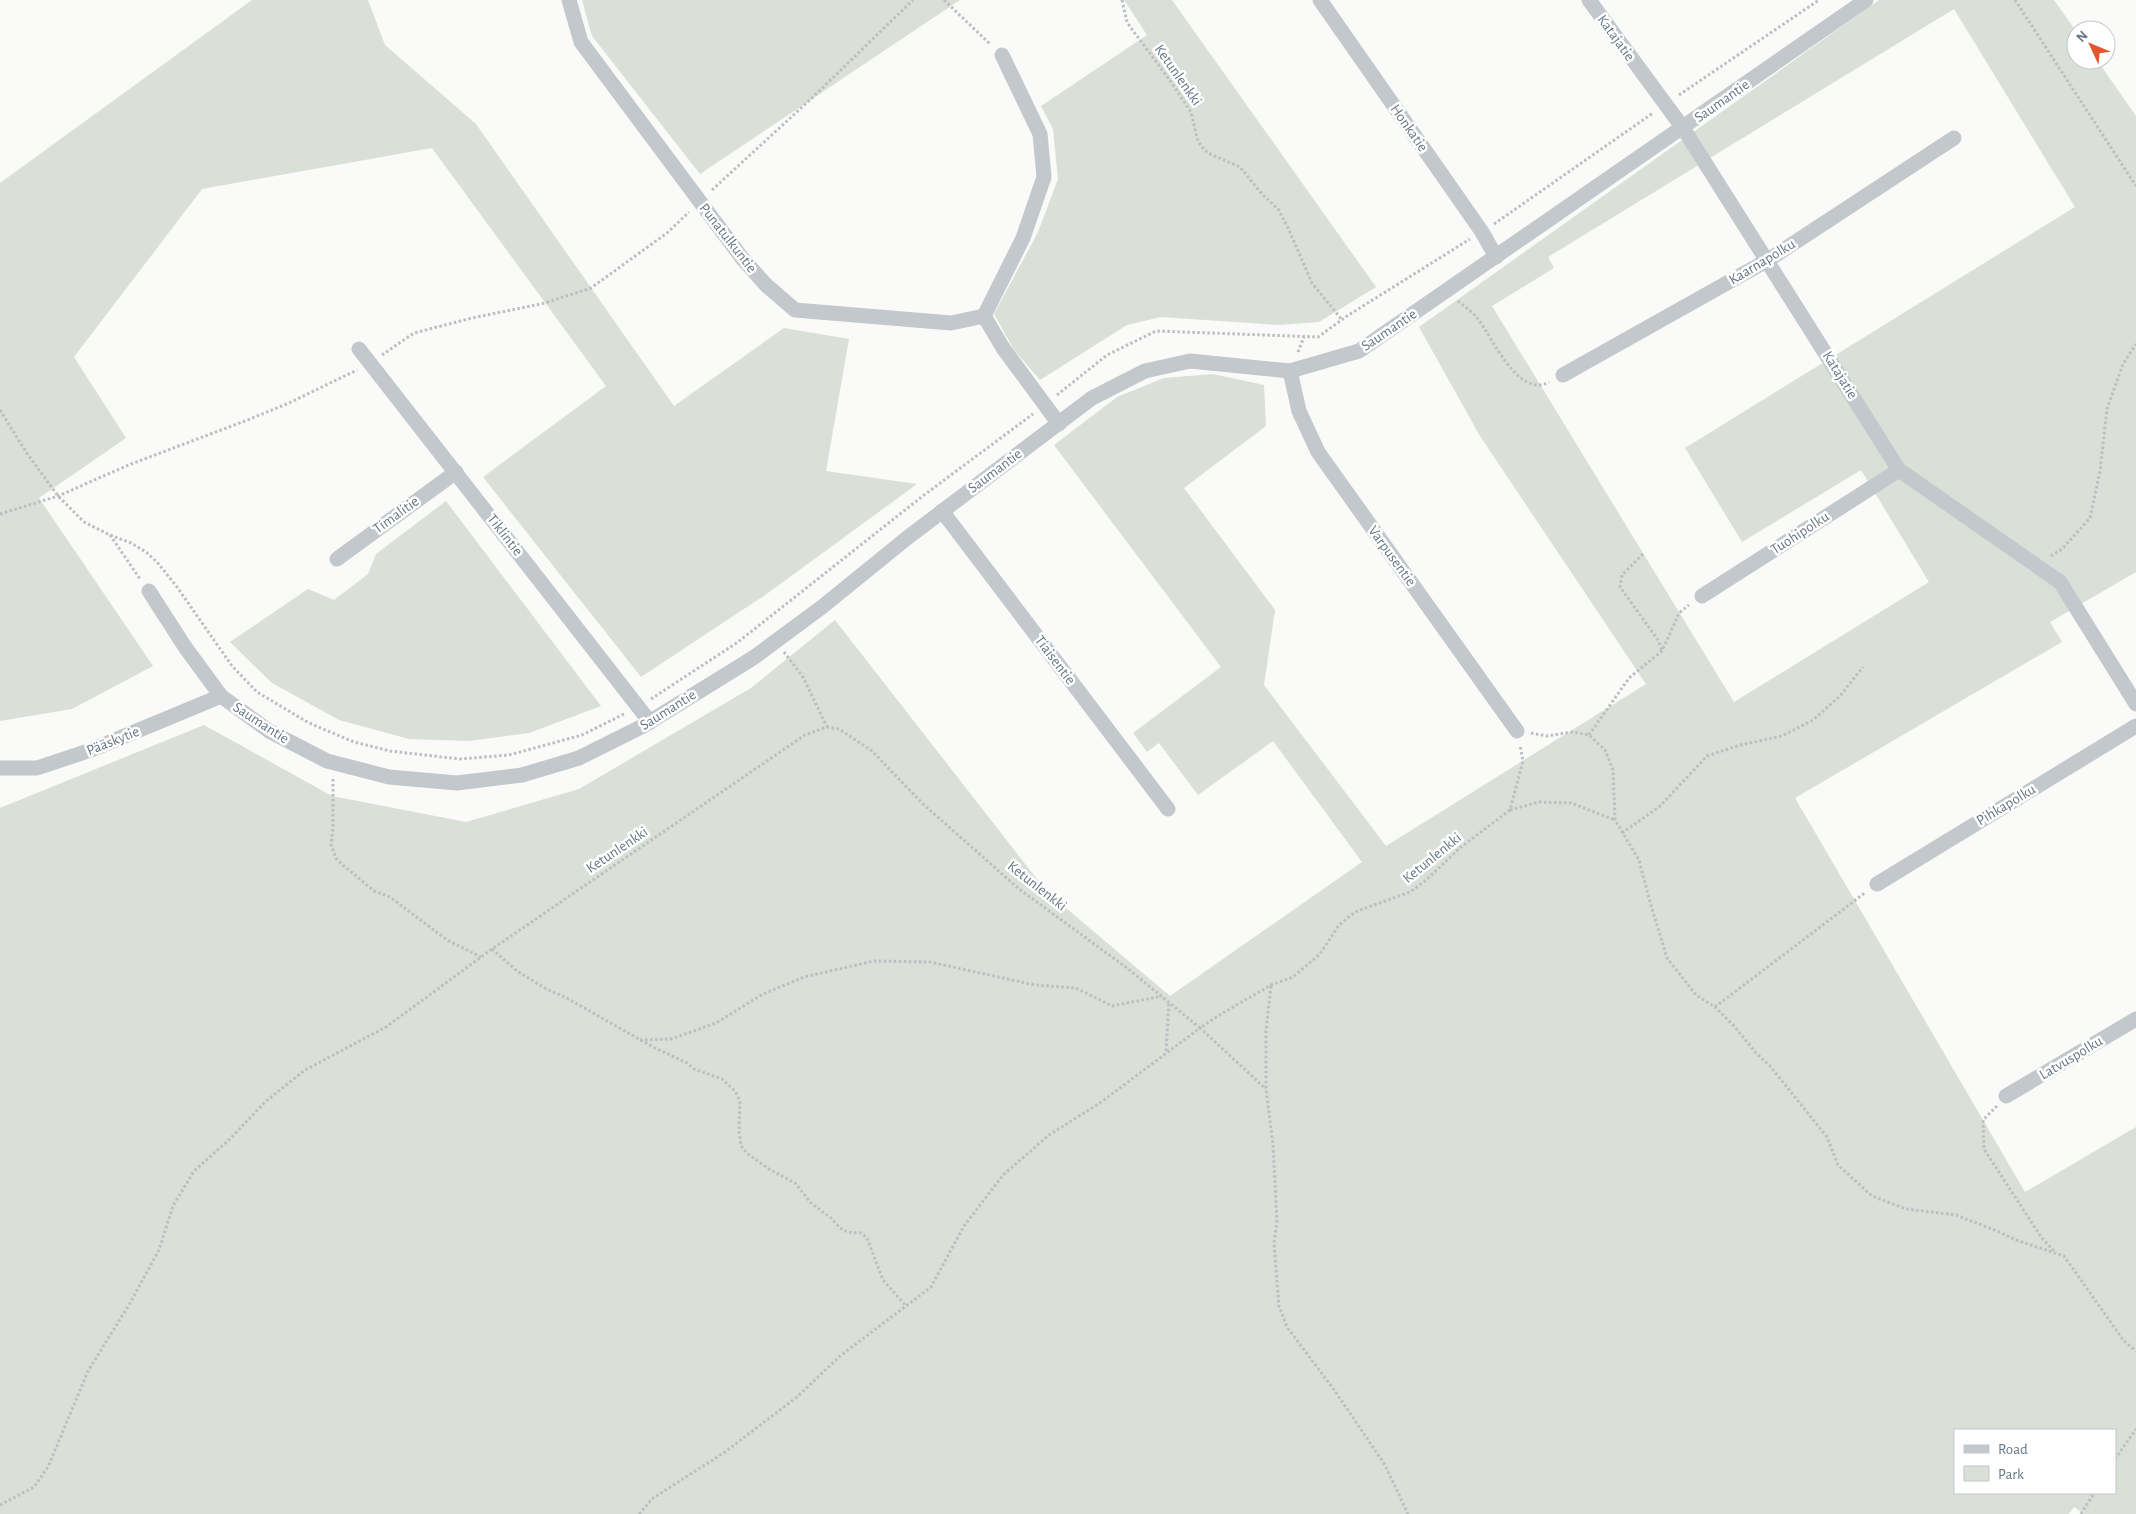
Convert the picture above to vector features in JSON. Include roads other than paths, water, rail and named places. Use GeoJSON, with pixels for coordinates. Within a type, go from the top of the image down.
{"type":"FeatureCollection","features":[{"type":"Feature","properties":{"kind":"street","name":"Punatulkuntie"},"geometry":{"type":"LineString","coordinates":[[569,0],[582,42],[742,258],[766,285],[795,310],[951,323],[984,316]]}},
{"type":"Feature","properties":{"kind":"street","name":"Honkatie"},"geometry":{"type":"LineString","coordinates":[[1320,0],[1482,232],[1496,257]]}},
{"type":"Feature","properties":{"kind":"street","name":"Katajatie"},"geometry":{"type":"LineString","coordinates":[[1589,0],[1683,128],[1899,470],[2060,582],[2136,704]]}},
{"type":"Feature","properties":{"kind":"street","name":"Saumantie"},"geometry":{"type":"LineString","coordinates":[[149,592],[185,647],[222,696],[269,731],[333,763],[389,776],[457,783],[522,775],[579,758],[650,722],[753,658],[822,607],[942,511],[1092,398],[1145,371],[1190,361],[1290,371],[1359,351],[1865,0]]}},
{"type":"Feature","properties":{"kind":"street"},"geometry":{"type":"LineString","coordinates":[[1002,55],[1040,134],[1044,177],[1023,238],[984,316],[1003,348],[1059,424]]}},
{"type":"Feature","properties":{"kind":"street","name":"Kaarnapolku"},"geometry":{"type":"LineString","coordinates":[[1563,375],[1768,260],[1954,138]]}},
{"type":"Feature","properties":{"kind":"street","name":"Tiklintie"},"geometry":{"type":"LineString","coordinates":[[359,349],[650,722]]}},
{"type":"Feature","properties":{"kind":"street","name":"Varpusentie"},"geometry":{"type":"LineString","coordinates":[[1290,371],[1299,411],[1318,452],[1517,731]]}},
{"type":"Feature","properties":{"kind":"street","name":"Tuohipolku"},"geometry":{"type":"LineString","coordinates":[[1702,596],[1899,470]]}},
{"type":"Feature","properties":{"kind":"street","name":"Timalitie"},"geometry":{"type":"LineString","coordinates":[[337,558],[456,472]]}},
{"type":"Feature","properties":{"kind":"street","name":"Tiaisentie"},"geometry":{"type":"LineString","coordinates":[[942,511],[1168,809]]}},
{"type":"Feature","properties":{"kind":"street","name":"Pääskytie"},"geometry":{"type":"LineString","coordinates":[[0,768],[37,768],[91,750],[222,696]]}},
{"type":"Feature","properties":{"kind":"street","name":"Pihkapolku"},"geometry":{"type":"LineString","coordinates":[[1876,884],[2136,726]]}},
{"type":"Feature","properties":{"kind":"street","name":"Latvuspolku"},"geometry":{"type":"LineString","coordinates":[[2006,1096],[2136,1019]]}}]}
